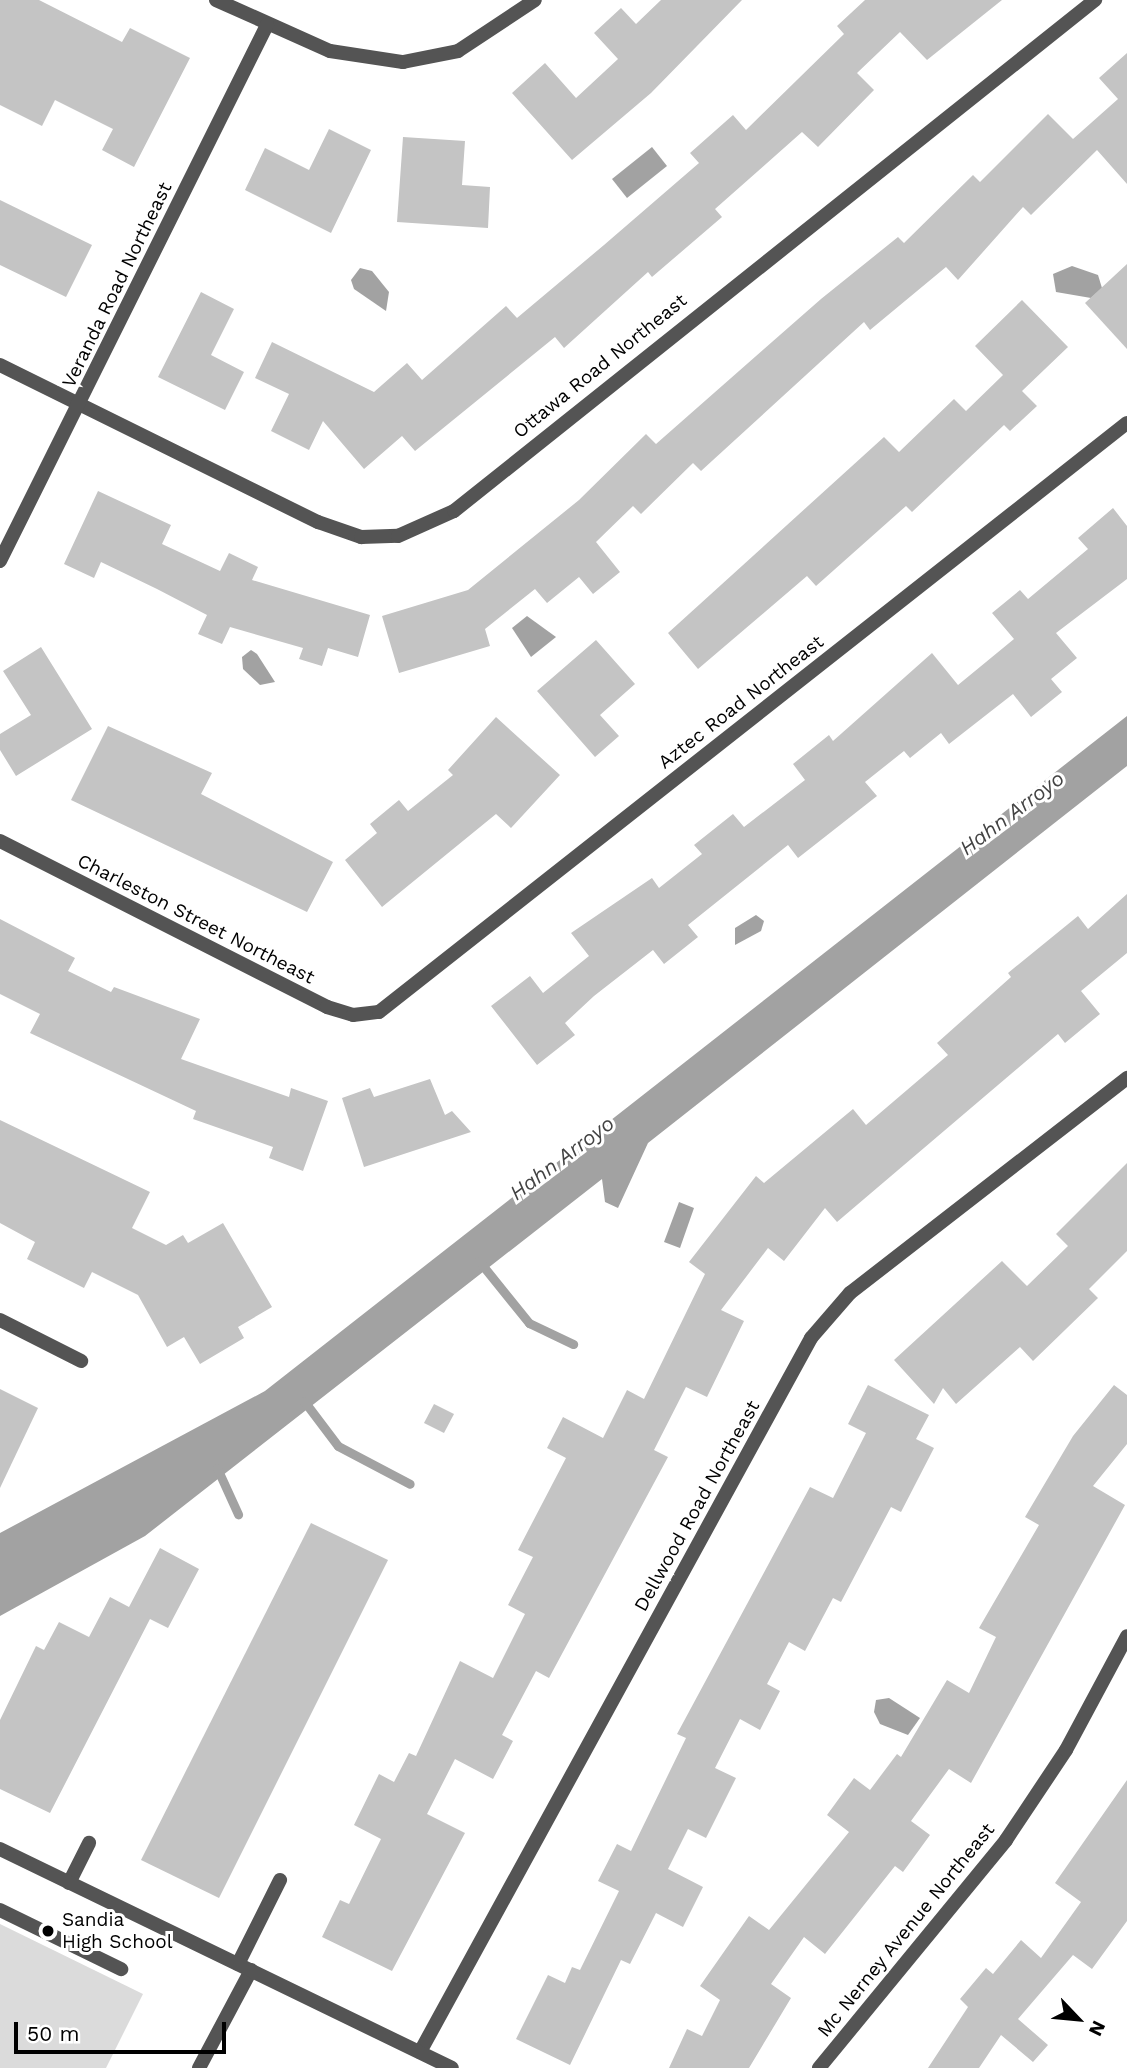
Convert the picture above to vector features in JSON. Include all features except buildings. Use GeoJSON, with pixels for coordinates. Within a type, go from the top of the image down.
{"type":"FeatureCollection","features":[{"type":"Feature","properties":{"kind":"street"},"geometry":{"type":"LineString","coordinates":[[216,0],[330,51],[402,62],[458,51],[535,0]]}},
{"type":"Feature","properties":{"kind":"street","name":"Ottawa Road Northeast"},"geometry":{"type":"LineString","coordinates":[[0,365],[318,522],[360,537],[398,536],[454,511],[1095,0]]}},
{"type":"Feature","properties":{"kind":"street","name":"Veranda Road Northeast"},"geometry":{"type":"LineString","coordinates":[[0,561],[268,25]]}},
{"type":"Feature","properties":{"kind":"street","name":"Aztec Road Northeast"},"geometry":{"type":"LineString","coordinates":[[379,1012],[1127,423]]}},
{"type":"Feature","properties":{"kind":"street","name":"Charleston Street Northeast"},"geometry":{"type":"LineString","coordinates":[[0,841],[327,1007],[354,1016],[379,1012]]}},
{"type":"Feature","properties":{"kind":"street","name":"Dellwood Road Northeast"},"geometry":{"type":"LineString","coordinates":[[420,2052],[811,1338],[850,1293],[1127,1077]]}},
{"type":"Feature","properties":{"kind":"street"},"geometry":{"type":"LineString","coordinates":[[0,1320],[81,1361]]}},
{"type":"Feature","properties":{"kind":"street","name":"Mc Nerney Avenue Northeast"},"geometry":{"type":"LineString","coordinates":[[819,2068],[1006,1840],[1066,1751],[1127,1636]]}},
{"type":"Feature","properties":{"kind":"street"},"geometry":{"type":"LineString","coordinates":[[69,1883],[89,1843]]}},
{"type":"Feature","properties":{"kind":"street"},"geometry":{"type":"LineString","coordinates":[[0,1849],[452,2068]]}},
{"type":"Feature","properties":{"kind":"street"},"geometry":{"type":"LineString","coordinates":[[199,2068],[280,1880]]}},
{"type":"Feature","properties":{"kind":"street"},"geometry":{"type":"LineString","coordinates":[[0,1910],[121,1969]]}},
{"type":"Feature","properties":{"kind":"shaded area"},"geometry":{"type":"Polygon","coordinates":[[[0,1924],[143,1994],[106,2068],[0,2068],[0,1924]]]}},
{"type":"Feature","properties":{"kind":"water"},"geometry":{"type":"Polygon","coordinates":[[[652,147],[667,166],[627,198],[612,179],[652,147]]]}},
{"type":"Feature","properties":{"kind":"water"},"geometry":{"type":"Polygon","coordinates":[[[1072,266],[1098,275],[1102,288],[1091,298],[1056,292],[1053,274],[1072,266]]]}},
{"type":"Feature","properties":{"kind":"water"},"geometry":{"type":"Polygon","coordinates":[[[360,268],[372,271],[389,292],[386,311],[354,289],[351,280],[360,268]]]}},
{"type":"Feature","properties":{"kind":"water"},"geometry":{"type":"Polygon","coordinates":[[[527,616],[556,637],[531,657],[512,628],[527,616]]]}},
{"type":"Feature","properties":{"kind":"water"},"geometry":{"type":"Polygon","coordinates":[[[251,650],[257,654],[275,682],[260,685],[243,669],[242,657],[251,650]]]}},
{"type":"Feature","properties":{"kind":"water","name":"Hahn Arroyo"},"geometry":{"type":"Polygon","coordinates":[[[1127,716],[1127,766],[648,1143],[618,1208],[605,1202],[602,1179],[145,1536],[0,1616],[0,1533],[265,1391],[1127,716]]]}},
{"type":"Feature","properties":{"kind":"water"},"geometry":{"type":"Polygon","coordinates":[[[756,915],[764,921],[761,931],[735,945],[735,928],[756,915]]]}},
{"type":"Feature","properties":{"kind":"water"},"geometry":{"type":"Polygon","coordinates":[[[679,1202],[694,1208],[680,1248],[664,1242],[679,1202]]]}},
{"type":"Feature","properties":{"kind":"water"},"geometry":{"type":"Polygon","coordinates":[[[889,1698],[920,1718],[908,1735],[880,1724],[874,1712],[876,1700],[889,1698]]]}},
{"type":"Feature","properties":{"kind":"waterway"},"geometry":{"type":"LineString","coordinates":[[479,1261],[529,1323],[573,1344]]}},
{"type":"Feature","properties":{"kind":"waterway"},"geometry":{"type":"LineString","coordinates":[[304,1401],[338,1446],[410,1484]]}},
{"type":"Feature","properties":{"kind":"waterway"},"geometry":{"type":"LineString","coordinates":[[217,1468],[238,1514]]}},
{"type":"Feature","properties":{"kind":"place","name":"Sandia High School"},"geometry":{"type":"Point","coordinates":[48,1931]}}]}
